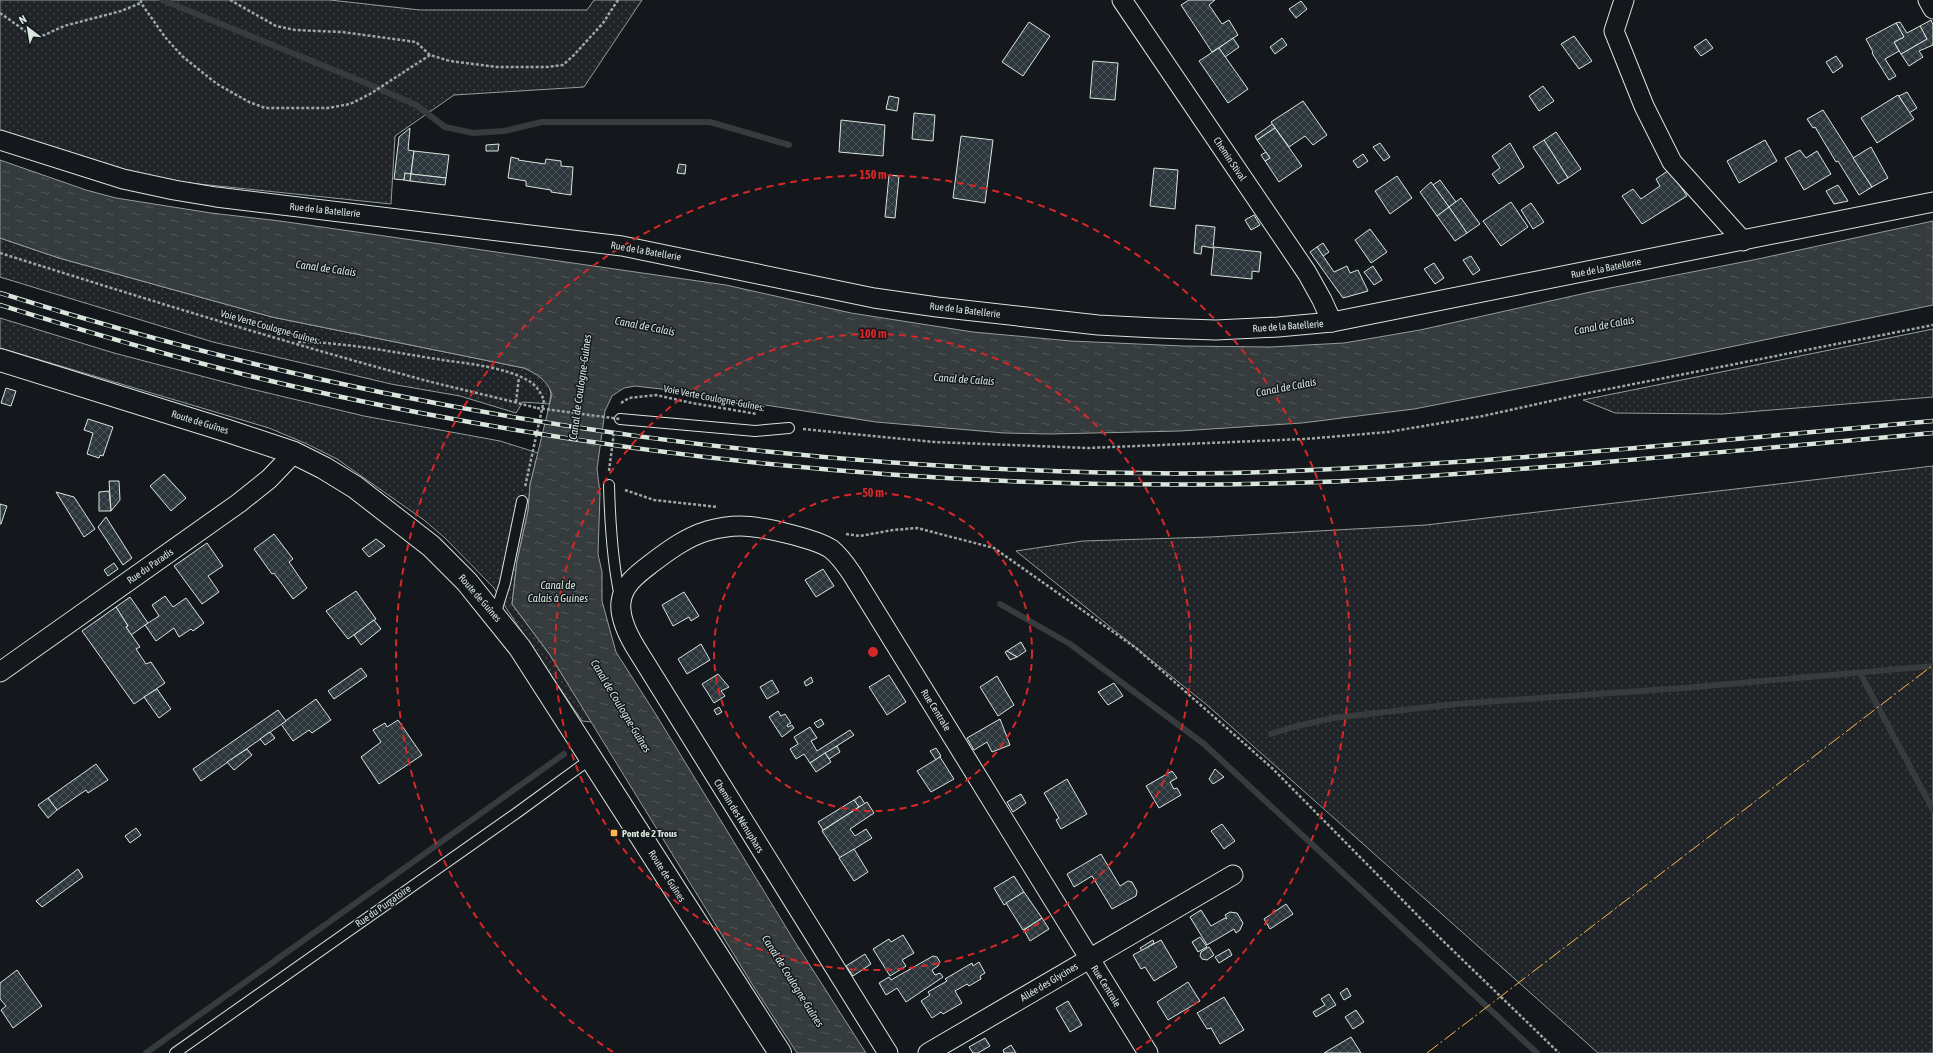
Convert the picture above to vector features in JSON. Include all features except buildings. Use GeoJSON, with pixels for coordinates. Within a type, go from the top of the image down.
{"type":"FeatureCollection","features":[{"type":"Feature","properties":{"kind":"main road","name":"Route de Guînes"},"geometry":{"type":"LineString","coordinates":[[0,360],[294,453],[344,480],[411,529],[450,564],[495,615],[520,648],[780,1053]]}},
{"type":"Feature","properties":{"kind":"street","name":"Chemin Stival"},"geometry":{"type":"LineString","coordinates":[[1122,0],[1307,273],[1332,322]]}},
{"type":"Feature","properties":{"kind":"street"},"geometry":{"type":"LineString","coordinates":[[1624,0],[1614,31],[1644,106],[1672,162],[1743,241]]}},
{"type":"Feature","properties":{"kind":"street"},"geometry":{"type":"LineString","coordinates":[[1928,0],[1933,9]]}},
{"type":"Feature","properties":{"kind":"street","name":"Rue de la Batellerie"},"geometry":{"type":"LineString","coordinates":[[0,140],[123,180],[216,198],[622,246],[874,298],[937,307],[1098,325],[1216,330],[1332,322],[1933,202]]}},
{"type":"Feature","properties":{"kind":"street","name":"Rue du Paradis"},"geometry":{"type":"LineString","coordinates":[[0,672],[233,507],[269,479],[294,453]]}},
{"type":"Feature","properties":{"kind":"street","name":"Rue Centrale"},"geometry":{"type":"LineString","coordinates":[[621,603],[623,593],[628,584],[638,575],[682,542],[706,531],[729,526],[750,526],[807,539],[830,548],[838,556],[856,581],[1148,1053]]}},
{"type":"Feature","properties":{"kind":"street","name":"Chemin des Nénuphars"},"geometry":{"type":"LineString","coordinates":[[621,603],[628,632],[638,653],[888,1053]]}},
{"type":"Feature","properties":{"kind":"street","name":"Allée des Glycines"},"geometry":{"type":"LineString","coordinates":[[928,1053],[1232,874]]}},
{"type":"Feature","properties":{"kind":"lane"},"geometry":{"type":"LineString","coordinates":[[617,419],[755,431],[788,428]]}},
{"type":"Feature","properties":{"kind":"lane"},"geometry":{"type":"LineString","coordinates":[[609,485],[610,520],[616,577],[621,603]]}},
{"type":"Feature","properties":{"kind":"lane"},"geometry":{"type":"LineString","coordinates":[[495,615],[505,583],[522,501]]}},
{"type":"Feature","properties":{"kind":"lane","name":"Rue du Purgatoire"},"geometry":{"type":"LineString","coordinates":[[175,1053],[518,812],[592,758]]}},
{"type":"Feature","properties":{"kind":"path"},"geometry":{"type":"LineString","coordinates":[[230,0],[276,26],[295,30],[342,32],[416,42],[430,55],[450,61],[497,67],[547,67],[563,65],[574,55],[603,22],[618,0]]}},
{"type":"Feature","properties":{"kind":"path"},"geometry":{"type":"LineString","coordinates":[[0,13],[31,35],[40,37],[64,26],[121,11],[141,2],[165,37],[182,56],[217,84],[265,108],[328,108],[350,104],[370,94],[430,55]]}},
{"type":"Feature","properties":{"kind":"path","name":"Voie Verte Coulogne-Guînes:"},"geometry":{"type":"LineString","coordinates":[[0,253],[154,302],[403,374],[537,408],[617,419]]}},
{"type":"Feature","properties":{"kind":"path"},"geometry":{"type":"LineString","coordinates":[[788,428],[934,442],[1088,448],[1297,440],[1388,432],[1483,416],[1578,395],[1933,325]]}},
{"type":"Feature","properties":{"kind":"path"},"geometry":{"type":"LineString","coordinates":[[293,342],[331,342],[476,365],[519,377],[530,382],[540,391],[544,400],[532,462],[522,501]]}},
{"type":"Feature","properties":{"kind":"path"},"geometry":{"type":"LineString","coordinates":[[516,402],[519,377]]}},
{"type":"Feature","properties":{"kind":"path","name":"Voie Verte Coulogne-Guînes:"},"geometry":{"type":"LineString","coordinates":[[619,404],[629,398],[656,395],[692,404],[759,414]]}},
{"type":"Feature","properties":{"kind":"path"},"geometry":{"type":"LineString","coordinates":[[609,485],[609,471],[617,419]]}},
{"type":"Feature","properties":{"kind":"path"},"geometry":{"type":"LineString","coordinates":[[860,536],[893,530],[917,528],[994,548],[1136,648],[1272,768],[1440,937],[1559,1053]]}},
{"type":"Feature","properties":{"kind":"shaded area"},"geometry":{"type":"Polygon","coordinates":[[[0,0],[330,0],[420,10],[587,10],[594,0],[642,0],[584,87],[454,95],[395,136],[391,204],[180,182],[105,167],[0,134],[0,0]]]}},
{"type":"Feature","properties":{"kind":"shaded area"},"geometry":{"type":"Polygon","coordinates":[[[0,238],[59,258],[272,317],[524,368],[541,377],[549,385],[551,397],[549,404],[523,402],[516,413],[460,396],[391,384],[213,342],[0,277],[0,238]]]}},
{"type":"Feature","properties":{"kind":"shaded area"},"geometry":{"type":"Polygon","coordinates":[[[0,318],[114,353],[243,387],[364,416],[500,441],[538,453],[530,485],[528,511],[517,561],[512,604],[550,655],[592,722],[582,721],[494,588],[445,538],[424,520],[337,459],[307,444],[269,428],[0,348],[0,318]]]}},
{"type":"Feature","properties":{"kind":"shaded area"},"geometry":{"type":"Polygon","coordinates":[[[1933,329],[1933,397],[1722,414],[1615,413],[1583,400],[1933,329]]]}},
{"type":"Feature","properties":{"kind":"shaded area"},"geometry":{"type":"Polygon","coordinates":[[[1933,466],[1933,1053],[1598,1053],[1207,705],[1016,551],[1083,541],[1210,537],[1426,525],[1933,466]]]}},
{"type":"Feature","properties":{"kind":"water"},"geometry":{"type":"Polygon","coordinates":[[[0,160],[86,190],[116,198],[211,213],[280,221],[726,285],[851,313],[973,332],[1071,341],[1183,346],[1270,347],[1344,343],[1420,330],[1595,291],[1758,259],[1933,221],[1933,305],[1672,359],[1414,409],[1302,423],[1180,431],[1050,434],[1004,433],[876,422],[661,389],[635,386],[624,388],[612,396],[605,411],[597,469],[600,493],[598,554],[602,572],[602,601],[616,652],[795,942],[866,1053],[797,1053],[752,984],[550,655],[512,604],[517,561],[528,511],[530,485],[552,394],[544,381],[537,375],[524,368],[272,317],[59,258],[0,238],[0,160]]]}},
{"type":"Feature","properties":{"kind":"waterway"},"geometry":{"type":"LineString","coordinates":[[162,0],[366,83],[416,105],[445,127],[473,133],[504,131],[542,122],[710,122],[789,145]]}},
{"type":"Feature","properties":{"kind":"waterway"},"geometry":{"type":"LineString","coordinates":[[1000,604],[1070,644],[1204,744],[1537,1053]]}},
{"type":"Feature","properties":{"kind":"waterway"},"geometry":{"type":"LineString","coordinates":[[1271,734],[1293,727],[1333,718],[1456,704],[1683,688],[1933,666]]}},
{"type":"Feature","properties":{"kind":"waterway"},"geometry":{"type":"LineString","coordinates":[[1860,673],[1933,810]]}},
{"type":"Feature","properties":{"kind":"waterway"},"geometry":{"type":"LineString","coordinates":[[146,1053],[564,754]]}},
{"type":"Feature","properties":{"kind":"railway"},"geometry":{"type":"LineString","coordinates":[[0,293],[217,355],[327,381],[437,403],[548,423],[660,439],[772,452],[928,465],[1014,470],[1142,473],[1228,473],[1316,470],[1581,453],[1933,421]]}},
{"type":"Feature","properties":{"kind":"railway"},"geometry":{"type":"LineString","coordinates":[[0,305],[123,342],[248,376],[332,395],[450,418],[568,438],[687,455],[806,468],[926,477],[1167,485],[1323,482],[1429,476],[1571,465],[1933,433]]}},
{"type":"Feature","properties":{"kind":"power"},"geometry":{"type":"LineString","coordinates":[[1427,1053],[1933,665]]}},
{"type":"Feature","properties":{"kind":"place","name":"Pont de 2 Trous"},"geometry":{"type":"Point","coordinates":[614,833]}},
{"type":"Feature","properties":{"kind":"water label","name":"Canal de Calais"},"geometry":{"type":"Point","coordinates":[326,268]}},
{"type":"Feature","properties":{"kind":"water label","name":"Canal de Calais"},"geometry":{"type":"Point","coordinates":[1604,325]}},
{"type":"Feature","properties":{"kind":"water label","name":"Canal de Calais"},"geometry":{"type":"Point","coordinates":[645,326]}},
{"type":"Feature","properties":{"kind":"water label","name":"Canal de Calais"},"geometry":{"type":"Point","coordinates":[964,379]}},
{"type":"Feature","properties":{"kind":"water label","name":"Canal de Coulogne-Guînes"},"geometry":{"type":"Point","coordinates":[580,387]}},
{"type":"Feature","properties":{"kind":"water label","name":"Canal de Calais"},"geometry":{"type":"Point","coordinates":[1286,387]}},
{"type":"Feature","properties":{"kind":"water label","name":"Canal de Calais à Guines"},"geometry":{"type":"Point","coordinates":[558,591]}},
{"type":"Feature","properties":{"kind":"water label","name":"Canal de Coulogne-Guînes"},"geometry":{"type":"Point","coordinates":[621,706]}},
{"type":"Feature","properties":{"kind":"water label","name":"Canal de Coulogne-Guînes"},"geometry":{"type":"Point","coordinates":[793,981]}}]}
